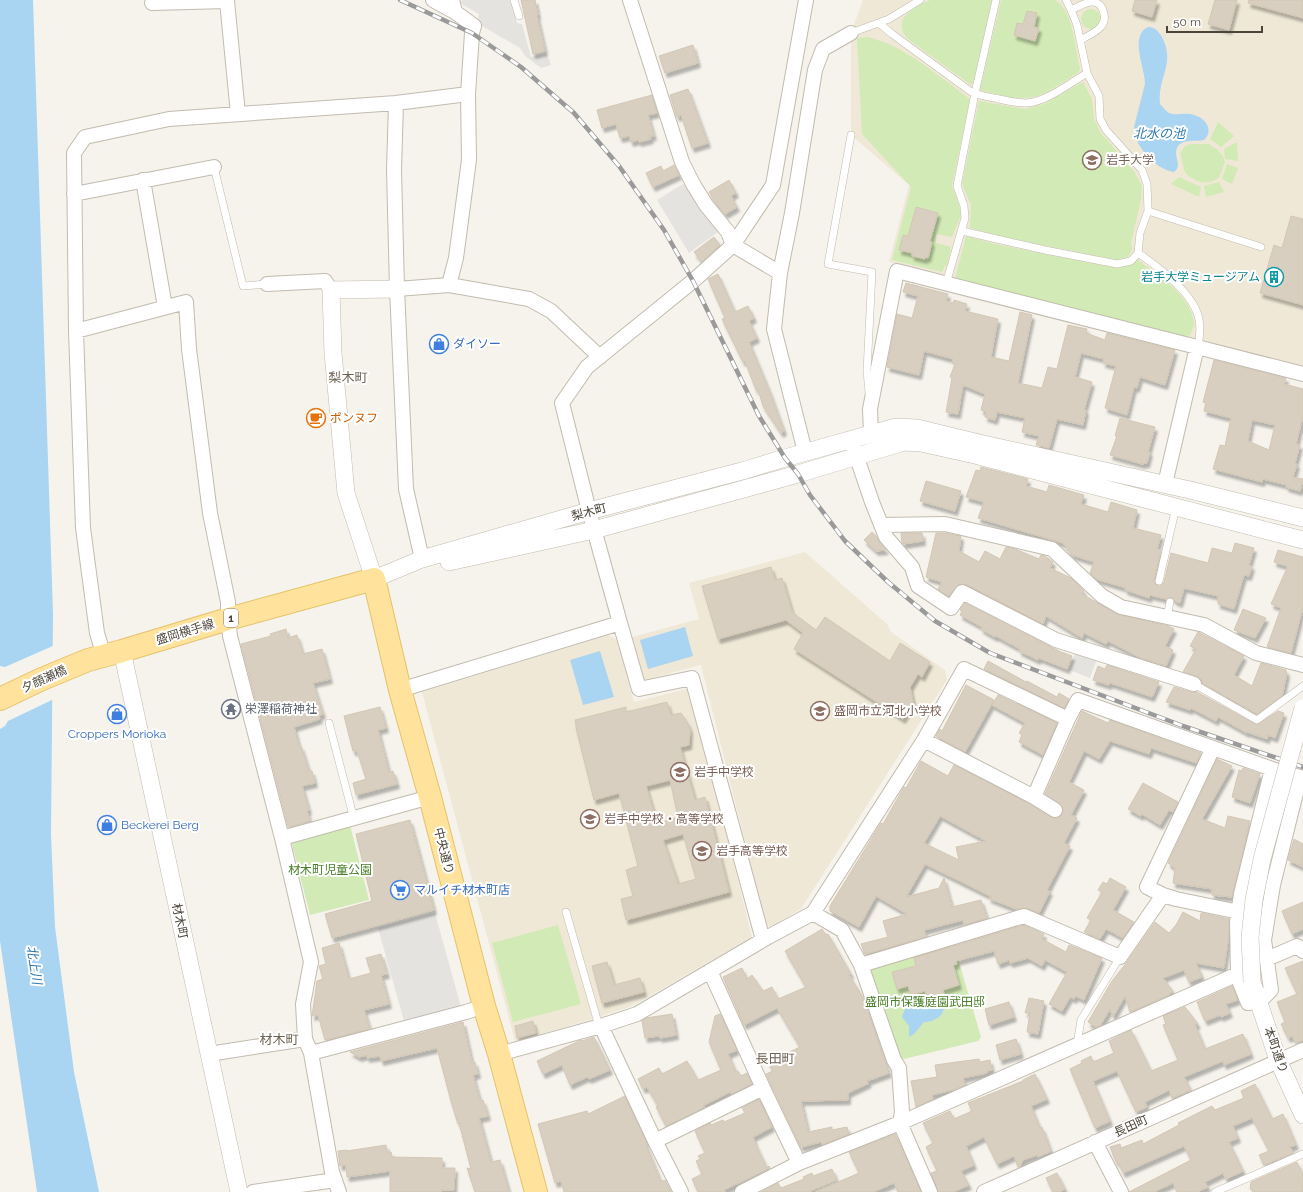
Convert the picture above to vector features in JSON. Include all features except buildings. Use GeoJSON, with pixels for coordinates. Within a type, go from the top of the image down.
{"type":"FeatureCollection","features":[{"type":"Feature","properties":{"kind":"main road","name":"盛岡横手線"},"geometry":{"type":"LineString","coordinates":[[105,656],[228,618],[374,579]]}},
{"type":"Feature","properties":{"kind":"main road","name":"中央通り"},"geometry":{"type":"LineString","coordinates":[[374,579],[400,690],[430,797],[484,1006],[499,1054],[536,1192]]}},
{"type":"Feature","properties":{"kind":"main road","name":"夕顔瀬橋"},"geometry":{"type":"LineString","coordinates":[[0,699],[42,679],[105,656]]}},
{"type":"Feature","properties":{"kind":"street"},"geometry":{"type":"LineString","coordinates":[[433,0],[454,6],[474,26],[472,33],[468,94],[469,160],[456,258],[450,285]]}},
{"type":"Feature","properties":{"kind":"street"},"geometry":{"type":"LineString","coordinates":[[630,0],[682,162],[693,184],[706,205],[728,232],[733,245],[780,273]]}},
{"type":"Feature","properties":{"kind":"street"},"geometry":{"type":"LineString","coordinates":[[763,940],[692,678],[639,690],[594,530],[562,403],[587,367],[693,281],[733,245],[773,185],[806,0]]}},
{"type":"Feature","properties":{"kind":"street"},"geometry":{"type":"LineString","coordinates":[[152,3],[227,1],[238,114]]}},
{"type":"Feature","properties":{"kind":"street"},"geometry":{"type":"LineString","coordinates":[[805,452],[774,329],[780,273],[792,213],[816,70],[823,49],[851,33]]}},
{"type":"Feature","properties":{"kind":"street"},"geometry":{"type":"LineString","coordinates":[[105,656],[97,633],[83,528],[76,331],[74,153],[85,137],[169,119],[396,103],[468,94]]}},
{"type":"Feature","properties":{"kind":"street"},"geometry":{"type":"LineString","coordinates":[[396,103],[394,170],[397,289],[406,489],[422,559]]}},
{"type":"Feature","properties":{"kind":"street"},"geometry":{"type":"LineString","coordinates":[[74,194],[214,167]]}},
{"type":"Feature","properties":{"kind":"street"},"geometry":{"type":"LineString","coordinates":[[143,180],[165,307]]}},
{"type":"Feature","properties":{"kind":"street"},"geometry":{"type":"LineString","coordinates":[[871,434],[870,409],[897,271],[1303,374]]}},
{"type":"Feature","properties":{"kind":"street"},"geometry":{"type":"LineString","coordinates":[[267,284],[325,281],[331,290],[333,353],[346,492],[374,579],[594,530],[798,474],[904,442],[921,443],[976,455],[1303,540]]}},
{"type":"Feature","properties":{"kind":"street"},"geometry":{"type":"LineString","coordinates":[[331,290],[397,289],[450,285],[529,299],[551,311],[600,357]]}},
{"type":"Feature","properties":{"kind":"street"},"geometry":{"type":"LineString","coordinates":[[76,331],[186,302],[189,349],[210,513],[228,602],[230,636],[282,838],[311,962],[303,1004],[305,1039],[311,1053],[332,1172],[337,1186],[253,1192]]}},
{"type":"Feature","properties":{"kind":"street"},"geometry":{"type":"LineString","coordinates":[[1165,484],[1197,346]]}},
{"type":"Feature","properties":{"kind":"street","name":"梨木町"},"geometry":{"type":"LineString","coordinates":[[374,579],[422,559],[589,511],[742,471],[896,427],[917,428],[1165,484],[1303,518]]}},
{"type":"Feature","properties":{"kind":"street"},"geometry":{"type":"LineString","coordinates":[[851,440],[872,502],[886,537],[912,567],[918,586],[951,608],[962,592],[1056,640],[1194,684]]}},
{"type":"Feature","properties":{"kind":"street"},"geometry":{"type":"LineString","coordinates":[[882,525],[946,524],[1052,549],[1102,596],[1122,607],[1204,625],[1256,653],[1303,665]]}},
{"type":"Feature","properties":{"kind":"street"},"geometry":{"type":"LineString","coordinates":[[400,690],[620,623]]}},
{"type":"Feature","properties":{"kind":"street","name":"材木町"},"geometry":{"type":"LineString","coordinates":[[105,656],[209,1054],[239,1192]]}},
{"type":"Feature","properties":{"kind":"street"},"geometry":{"type":"LineString","coordinates":[[499,1054],[600,1026],[637,1014],[763,940],[813,913],[924,740],[964,669],[1068,719]]}},
{"type":"Feature","properties":{"kind":"street"},"geometry":{"type":"LineString","coordinates":[[1034,797],[1068,719],[1078,700],[1272,769],[1300,777],[1273,885],[1264,940],[1271,990],[1259,1002]]}},
{"type":"Feature","properties":{"kind":"street","name":"本町通り"},"geometry":{"type":"LineString","coordinates":[[1303,708],[1262,859],[1254,900],[1245,978],[1259,1002],[1278,1060],[1303,1116]]}},
{"type":"Feature","properties":{"kind":"street"},"geometry":{"type":"LineString","coordinates":[[924,740],[1034,797],[1055,810]]}},
{"type":"Feature","properties":{"kind":"street"},"geometry":{"type":"LineString","coordinates":[[1213,748],[1147,887],[1163,895],[1176,899],[1239,912]]}},
{"type":"Feature","properties":{"kind":"street"},"geometry":{"type":"LineString","coordinates":[[742,1192],[799,1163],[900,1123],[1077,1044],[1245,978],[1237,922],[1241,894],[1272,769]]}},
{"type":"Feature","properties":{"kind":"street"},"geometry":{"type":"LineString","coordinates":[[282,838],[430,797]]}},
{"type":"Feature","properties":{"kind":"street"},"geometry":{"type":"LineString","coordinates":[[861,965],[1024,916],[1120,957],[1163,895]]}},
{"type":"Feature","properties":{"kind":"street"},"geometry":{"type":"LineString","coordinates":[[813,913],[842,930],[861,965],[894,1060],[899,1068],[902,1112],[900,1123],[930,1192]]}},
{"type":"Feature","properties":{"kind":"street"},"geometry":{"type":"LineString","coordinates":[[1267,959],[1297,946],[1303,951]]}},
{"type":"Feature","properties":{"kind":"street"},"geometry":{"type":"LineString","coordinates":[[710,971],[799,1163]]}},
{"type":"Feature","properties":{"kind":"street"},"geometry":{"type":"LineString","coordinates":[[311,1053],[484,1006]]}},
{"type":"Feature","properties":{"kind":"street"},"geometry":{"type":"LineString","coordinates":[[600,1026],[681,1192]]}},
{"type":"Feature","properties":{"kind":"street"},"geometry":{"type":"LineString","coordinates":[[209,1054],[305,1039]]}},
{"type":"Feature","properties":{"kind":"street","name":"長田町"},"geometry":{"type":"LineString","coordinates":[[984,1192],[1303,1050]]}},
{"type":"Feature","properties":{"kind":"street"},"geometry":{"type":"LineString","coordinates":[[655,1141],[763,1088]]}},
{"type":"Feature","properties":{"kind":"street"},"geometry":{"type":"LineString","coordinates":[[1095,1142],[1121,1192]]}},
{"type":"Feature","properties":{"kind":"lane"},"geometry":{"type":"LineString","coordinates":[[514,0],[519,16]]}},
{"type":"Feature","properties":{"kind":"lane"},"geometry":{"type":"LineString","coordinates":[[851,33],[889,19],[920,0]]}},
{"type":"Feature","properties":{"kind":"lane"},"geometry":{"type":"LineString","coordinates":[[946,284],[965,218],[964,206],[957,186],[975,93],[996,0]]}},
{"type":"Feature","properties":{"kind":"lane"},"geometry":{"type":"LineString","coordinates":[[962,232],[1117,264],[1131,261],[1138,253],[1140,233],[1148,211],[1147,184],[1142,170],[1106,130],[1100,119],[1099,96],[1087,73],[1077,25],[1066,0]]}},
{"type":"Feature","properties":{"kind":"lane"},"geometry":{"type":"LineString","coordinates":[[1071,10],[1088,2],[1093,2],[1099,4],[1104,12],[1105,21],[1103,25],[1080,40]]}},
{"type":"Feature","properties":{"kind":"lane"},"geometry":{"type":"LineString","coordinates":[[879,22],[892,34],[975,93],[1016,102],[1028,103],[1040,100],[1056,92],[1087,73]]}},
{"type":"Feature","properties":{"kind":"lane"},"geometry":{"type":"LineString","coordinates":[[852,135],[828,264],[872,272],[867,371],[870,409]]}},
{"type":"Feature","properties":{"kind":"lane"},"geometry":{"type":"LineString","coordinates":[[214,167],[243,286],[267,284]]}},
{"type":"Feature","properties":{"kind":"lane"},"geometry":{"type":"LineString","coordinates":[[1148,211],[1261,247]]}},
{"type":"Feature","properties":{"kind":"lane"},"geometry":{"type":"LineString","coordinates":[[1138,253],[1163,272],[1191,301],[1197,311],[1200,327],[1200,339],[1197,346]]}},
{"type":"Feature","properties":{"kind":"lane"},"geometry":{"type":"LineString","coordinates":[[1158,581],[1176,506]]}},
{"type":"Feature","properties":{"kind":"lane"},"geometry":{"type":"LineString","coordinates":[[1167,617],[1170,602]]}},
{"type":"Feature","properties":{"kind":"lane"},"geometry":{"type":"LineString","coordinates":[[1194,684],[1257,720],[1303,686]]}},
{"type":"Feature","properties":{"kind":"lane"},"geometry":{"type":"LineString","coordinates":[[329,723],[354,819]]}},
{"type":"Feature","properties":{"kind":"lane"},"geometry":{"type":"LineString","coordinates":[[566,912],[600,1026]]}},
{"type":"Feature","properties":{"kind":"lane"},"geometry":{"type":"LineString","coordinates":[[1077,1044],[1081,1020],[1120,957]]}},
{"type":"Feature","properties":{"kind":"lane"},"geometry":{"type":"LineString","coordinates":[[1216,1192],[1303,1154]]}},
{"type":"Feature","properties":{"kind":"shaded area"},"geometry":{"type":"Polygon","coordinates":[[[462,0],[511,0],[517,23],[522,24],[531,57],[547,54],[551,65],[541,68],[525,56],[520,48],[477,23],[479,14],[460,3],[462,0]]]}},
{"type":"Feature","properties":{"kind":"shaded area","name":"岩手大学"},"geometry":{"type":"Polygon","coordinates":[[[863,0],[1303,0],[1303,369],[889,262],[909,185],[851,135],[851,33],[863,0]]]}},
{"type":"Feature","properties":{"kind":"shaded area"},"geometry":{"type":"Polygon","coordinates":[[[686,182],[718,232],[689,253],[657,200],[686,182]]]}},
{"type":"Feature","properties":{"kind":"shaded area","name":"盛岡市立河北小学校"},"geometry":{"type":"Polygon","coordinates":[[[805,552],[887,624],[891,632],[945,670],[947,680],[801,909],[770,927],[765,923],[701,665],[644,680],[632,637],[699,619],[689,583],[805,552]]]}},
{"type":"Feature","properties":{"kind":"shaded area","name":"岩手中学校・高等学校"},"geometry":{"type":"Polygon","coordinates":[[[609,635],[617,640],[634,702],[686,689],[691,692],[752,937],[632,1006],[515,1041],[422,692],[609,635]]]}},
{"type":"Feature","properties":{"kind":"shaded area"},"geometry":{"type":"Polygon","coordinates":[[[1076,651],[1097,659],[1090,678],[1069,670],[1076,651]]]}},
{"type":"Feature","properties":{"kind":"shaded area"},"geometry":{"type":"Polygon","coordinates":[[[435,913],[461,1007],[404,1021],[378,928],[435,913]]]}},
{"type":"Feature","properties":{"kind":"green space"},"geometry":{"type":"Polygon","coordinates":[[[930,0],[992,0],[974,80],[971,85],[908,39],[903,32],[903,20],[906,15],[930,0]]]}},
{"type":"Feature","properties":{"kind":"green space"},"geometry":{"type":"Polygon","coordinates":[[[1001,0],[1054,0],[1060,4],[1066,11],[1070,20],[1080,70],[1052,89],[1032,97],[1009,97],[980,90],[1001,0]]]}},
{"type":"Feature","properties":{"kind":"green space"},"geometry":{"type":"Polygon","coordinates":[[[1091,9],[1098,12],[1101,19],[1098,26],[1091,29],[1084,26],[1081,19],[1084,12],[1091,9]]]}},
{"type":"Feature","properties":{"kind":"green space"},"geometry":{"type":"Polygon","coordinates":[[[869,37],[890,45],[913,58],[970,99],[952,186],[961,215],[952,237],[936,234],[936,243],[951,247],[947,266],[945,266],[942,272],[892,260],[911,187],[862,134],[857,38],[869,37]]]}},
{"type":"Feature","properties":{"kind":"green space"},"geometry":{"type":"Polygon","coordinates":[[[1083,82],[1092,99],[1094,119],[1101,133],[1134,171],[1142,186],[1141,200],[1131,243],[1132,249],[1128,257],[1116,260],[1004,237],[970,228],[971,205],[962,184],[979,101],[1025,109],[1044,104],[1083,82]]]}},
{"type":"Feature","properties":{"kind":"green space"},"geometry":{"type":"Polygon","coordinates":[[[1218,122],[1234,136],[1221,147],[1210,139],[1218,122]]]}},
{"type":"Feature","properties":{"kind":"green space"},"geometry":{"type":"Polygon","coordinates":[[[1237,142],[1238,161],[1225,159],[1224,149],[1237,142]]]}},
{"type":"Feature","properties":{"kind":"green space"},"geometry":{"type":"Polygon","coordinates":[[[1190,144],[1209,144],[1218,150],[1223,156],[1225,162],[1219,178],[1209,182],[1202,182],[1192,178],[1186,173],[1180,153],[1185,146],[1190,144]]]}},
{"type":"Feature","properties":{"kind":"green space"},"geometry":{"type":"Polygon","coordinates":[[[1227,164],[1238,168],[1232,184],[1222,179],[1227,164]]]}},
{"type":"Feature","properties":{"kind":"green space"},"geometry":{"type":"Polygon","coordinates":[[[1179,177],[1201,187],[1199,197],[1171,184],[1179,177]]]}},
{"type":"Feature","properties":{"kind":"green space"},"geometry":{"type":"Polygon","coordinates":[[[1219,182],[1224,192],[1206,197],[1204,186],[1219,182]]]}},
{"type":"Feature","properties":{"kind":"green space"},"geometry":{"type":"Polygon","coordinates":[[[966,236],[995,244],[1116,268],[1131,265],[1138,260],[1164,279],[1181,295],[1192,314],[1194,324],[1193,328],[1190,335],[1182,337],[955,279],[966,236]]]}},
{"type":"Feature","properties":{"kind":"green space","name":"材木町児童公園"},"geometry":{"type":"Polygon","coordinates":[[[350,825],[369,900],[310,915],[291,840],[350,825]]]}},
{"type":"Feature","properties":{"kind":"green space"},"geometry":{"type":"Polygon","coordinates":[[[558,925],[581,1004],[513,1022],[492,943],[558,925]]]}},
{"type":"Feature","properties":{"kind":"green space","name":"盛岡市保護庭園武田邸"},"geometry":{"type":"Polygon","coordinates":[[[952,944],[954,945],[981,1037],[978,1041],[904,1059],[898,1055],[868,970],[952,944]]]}},
{"type":"Feature","properties":{"kind":"water","name":"北上川"},"geometry":{"type":"Polygon","coordinates":[[[0,0],[33,0],[53,614],[51,835],[55,927],[74,1072],[99,1192],[37,1192],[0,941],[0,0]]]}},
{"type":"Feature","properties":{"kind":"water","name":"北水の池"},"geometry":{"type":"Polygon","coordinates":[[[1148,27],[1158,31],[1166,47],[1167,63],[1161,86],[1160,104],[1169,113],[1191,114],[1202,119],[1207,125],[1208,129],[1207,136],[1204,140],[1186,142],[1179,145],[1176,151],[1178,167],[1174,172],[1160,166],[1147,156],[1135,134],[1134,127],[1145,84],[1139,53],[1139,45],[1142,31],[1148,27]]]}},
{"type":"Feature","properties":{"kind":"water"},"geometry":{"type":"Polygon","coordinates":[[[685,627],[693,656],[648,669],[640,640],[685,627]]]}},
{"type":"Feature","properties":{"kind":"water"},"geometry":{"type":"Polygon","coordinates":[[[600,651],[614,697],[583,705],[570,660],[600,651]]]}},
{"type":"Feature","properties":{"kind":"water"},"geometry":{"type":"Polygon","coordinates":[[[933,1003],[941,1005],[944,1008],[942,1014],[934,1020],[924,1022],[914,1034],[909,1037],[909,1026],[902,1017],[905,1009],[913,1006],[933,1003]]]}},
{"type":"Feature","properties":{"kind":"pier"},"geometry":{"type":"Polygon","coordinates":[[[55,645],[54,699],[8,721],[5,726],[0,729],[0,666],[5,667],[55,645]]]}},
{"type":"Feature","properties":{"kind":"railway"},"geometry":{"type":"LineString","coordinates":[[400,0],[472,33],[521,67],[574,113],[619,166],[664,230],[693,281],[759,416],[785,458],[798,474],[810,495],[845,541],[888,582],[935,621],[990,653],[1183,726],[1303,767]]}},
{"type":"Feature","properties":{"kind":"place","name":"岩手大学"},"geometry":{"type":"Point","coordinates":[1092,160]}},
{"type":"Feature","properties":{"kind":"place","name":"岩手大学ミュージアム"},"geometry":{"type":"Point","coordinates":[1274,277]}},
{"type":"Feature","properties":{"kind":"place","name":"ダイソー"},"geometry":{"type":"Point","coordinates":[439,344]}},
{"type":"Feature","properties":{"kind":"place","name":"ポンヌフ"},"geometry":{"type":"Point","coordinates":[316,418]}},
{"type":"Feature","properties":{"kind":"place","name":"栄澤稲荷神社"},"geometry":{"type":"Point","coordinates":[231,709]}},
{"type":"Feature","properties":{"kind":"place","name":"盛岡市立河北小学校"},"geometry":{"type":"Point","coordinates":[820,711]}},
{"type":"Feature","properties":{"kind":"place","name":"Croppers Morioka"},"geometry":{"type":"Point","coordinates":[117,714]}},
{"type":"Feature","properties":{"kind":"place","name":"岩手中学校"},"geometry":{"type":"Point","coordinates":[680,772]}},
{"type":"Feature","properties":{"kind":"place","name":"岩手中学校・高等学校"},"geometry":{"type":"Point","coordinates":[590,819]}},
{"type":"Feature","properties":{"kind":"place","name":"Beckerei Berg"},"geometry":{"type":"Point","coordinates":[107,825]}},
{"type":"Feature","properties":{"kind":"place","name":"岩手高等学校"},"geometry":{"type":"Point","coordinates":[702,851]}},
{"type":"Feature","properties":{"kind":"place","name":"マルイチ材木町店"},"geometry":{"type":"Point","coordinates":[400,890]}},
{"type":"Feature","properties":{"kind":"district","name":"梨木町"},"geometry":{"type":"Point","coordinates":[348,377]}},
{"type":"Feature","properties":{"kind":"district","name":"材木町"},"geometry":{"type":"Point","coordinates":[279,1039]}},
{"type":"Feature","properties":{"kind":"district","name":"長田町"},"geometry":{"type":"Point","coordinates":[775,1058]}}]}
